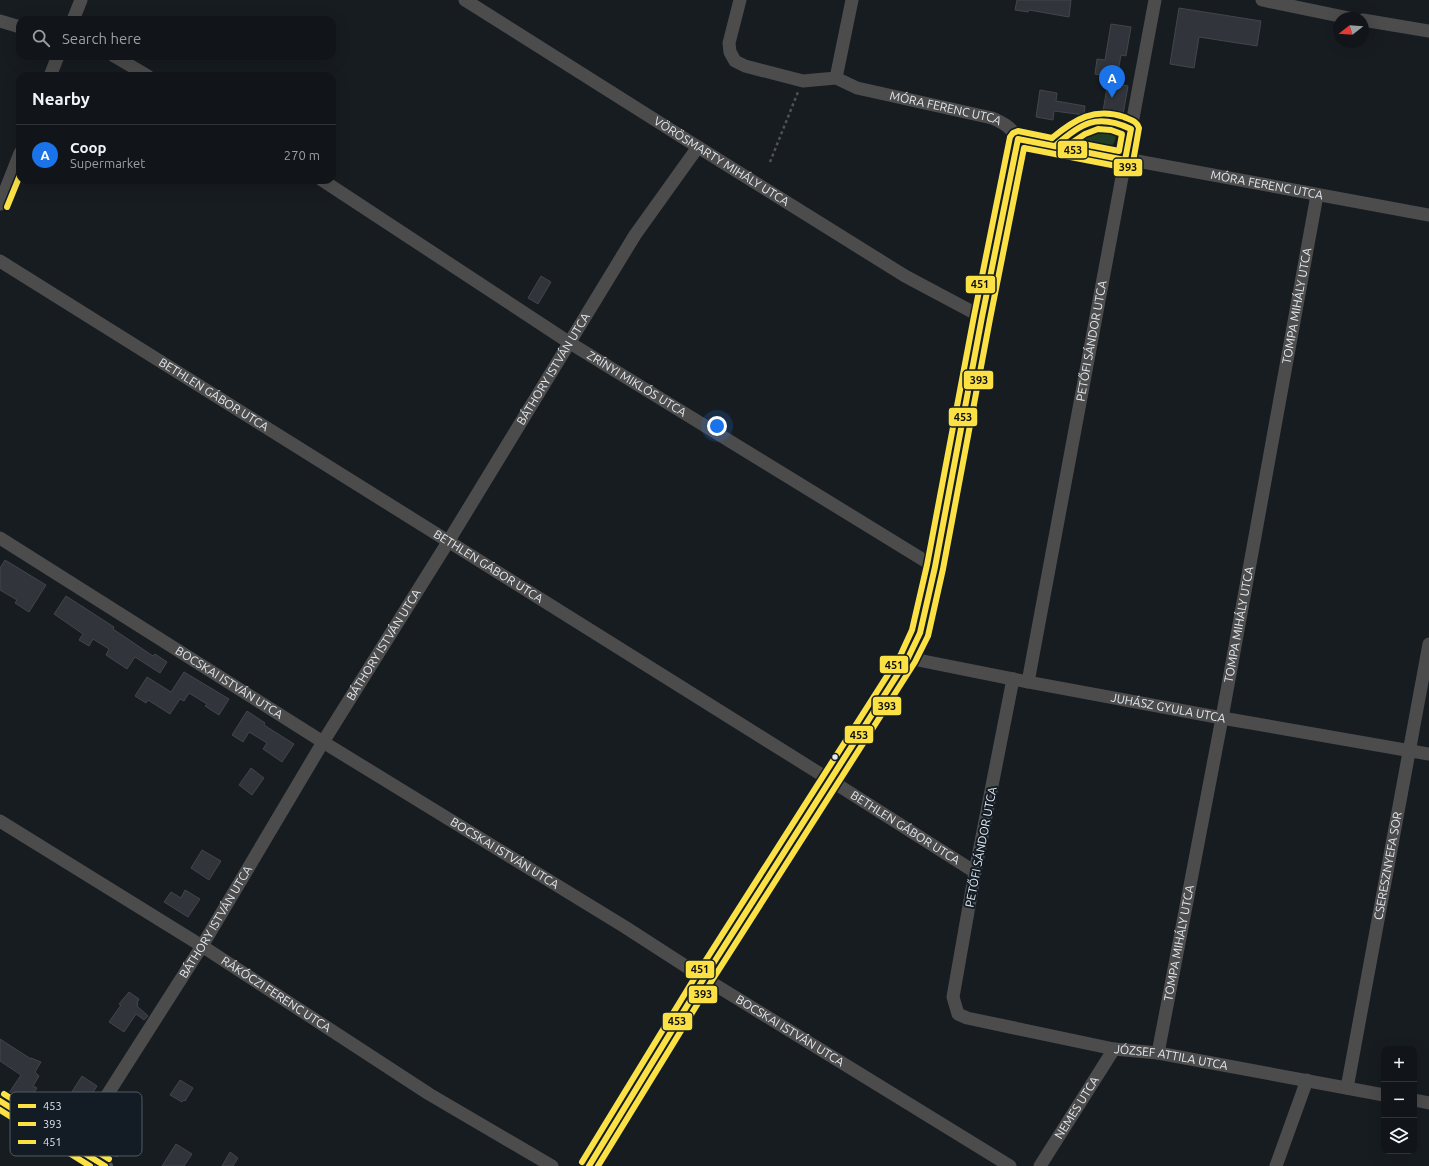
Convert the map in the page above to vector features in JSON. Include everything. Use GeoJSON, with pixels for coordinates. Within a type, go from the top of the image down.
{"type":"FeatureCollection","features":[{"type":"Feature","properties":{"kind":"main road"},"geometry":{"type":"LineString","coordinates":[[0,1101],[10,1107]]}},
{"type":"Feature","properties":{"kind":"main road"},"geometry":{"type":"LineString","coordinates":[[89,1156],[106,1166]]}},
{"type":"Feature","properties":{"kind":"street"},"geometry":{"type":"LineString","coordinates":[[75,16],[81,0]]}},
{"type":"Feature","properties":{"kind":"street","name":"VÖRÖSMARTY MIHÁLY UTCA"},"geometry":{"type":"LineString","coordinates":[[465,0],[905,276],[982,317]]}},
{"type":"Feature","properties":{"kind":"street"},"geometry":{"type":"LineString","coordinates":[[740,0],[730,43],[730,52],[735,61],[745,66],[803,81],[836,78],[852,0]]}},
{"type":"Feature","properties":{"kind":"street","name":"PETŐFI SÁNDOR UTCA"},"geometry":{"type":"LineString","coordinates":[[1028,682],[1155,0]]}},
{"type":"Feature","properties":{"kind":"street"},"geometry":{"type":"LineString","coordinates":[[1262,0],[1333,15]]}},
{"type":"Feature","properties":{"kind":"street"},"geometry":{"type":"LineString","coordinates":[[0,21],[16,27]]}},
{"type":"Feature","properties":{"kind":"street"},"geometry":{"type":"LineString","coordinates":[[1369,21],[1429,31]]}},
{"type":"Feature","properties":{"kind":"street"},"geometry":{"type":"LineString","coordinates":[[52,72],[56,60]]}},
{"type":"Feature","properties":{"kind":"street"},"geometry":{"type":"LineString","coordinates":[[121,60],[141,72]]}},
{"type":"Feature","properties":{"kind":"street","name":"MÓRA FERENC UTCA"},"geometry":{"type":"LineString","coordinates":[[836,78],[857,88],[992,118],[1004,123],[1014,131],[1018,139],[1429,215]]}},
{"type":"Feature","properties":{"kind":"street"},"geometry":{"type":"LineString","coordinates":[[1055,146],[1076,129],[1100,120],[1112,122],[1131,129]]}},
{"type":"Feature","properties":{"kind":"street"},"geometry":{"type":"LineString","coordinates":[[589,1166],[704,978],[908,658],[920,633],[935,567],[982,317],[1018,139]]}},
{"type":"Feature","properties":{"kind":"street","name":"BÁTHORY ISTVÁN UTCA"},"geometry":{"type":"LineString","coordinates":[[109,1092],[202,946],[323,742],[448,542],[635,235],[698,147]]}},
{"type":"Feature","properties":{"kind":"street"},"geometry":{"type":"LineString","coordinates":[[0,204],[16,163]]}},
{"type":"Feature","properties":{"kind":"street","name":"ZRÍNYI MIKLÓS UTCA"},"geometry":{"type":"LineString","coordinates":[[328,184],[570,343],[935,567]]}},
{"type":"Feature","properties":{"kind":"street","name":"TOMPA MIHÁLY UTCA"},"geometry":{"type":"LineString","coordinates":[[1158,1053],[1222,718],[1317,195]]}},
{"type":"Feature","properties":{"kind":"street","name":"BETHLEN GÁBOR UTCA"},"geometry":{"type":"LineString","coordinates":[[0,261],[975,872]]}},
{"type":"Feature","properties":{"kind":"street","name":"BOCSKAI ISTVÁN UTCA"},"geometry":{"type":"LineString","coordinates":[[0,538],[323,742],[625,926],[704,978],[1010,1166]]}},
{"type":"Feature","properties":{"kind":"street","name":"CSERESZNYEFA SOR"},"geometry":{"type":"LineString","coordinates":[[1347,1088],[1429,644]]}},
{"type":"Feature","properties":{"kind":"street","name":"JUHÁSZ GYULA UTCA"},"geometry":{"type":"LineString","coordinates":[[908,658],[1222,718],[1429,754]]}},
{"type":"Feature","properties":{"kind":"street","name":"PETŐFI SÁNDOR UTCA"},"geometry":{"type":"LineString","coordinates":[[958,1014],[953,997],[975,872],[1013,679]]}},
{"type":"Feature","properties":{"kind":"street","name":"RÁKÓCZI FERENC UTCA"},"geometry":{"type":"LineString","coordinates":[[0,821],[202,946],[429,1094],[552,1166]]}},
{"type":"Feature","properties":{"kind":"street","name":"JÓZSEF ATTILA UTCA"},"geometry":{"type":"LineString","coordinates":[[958,1014],[967,1018],[1114,1049],[1158,1053],[1381,1094]]}},
{"type":"Feature","properties":{"kind":"street","name":"NEMES UTCA"},"geometry":{"type":"LineString","coordinates":[[1040,1166],[1114,1049]]}},
{"type":"Feature","properties":{"kind":"street"},"geometry":{"type":"LineString","coordinates":[[1276,1166],[1307,1080]]}},
{"type":"Feature","properties":{"kind":"street"},"geometry":{"type":"LineString","coordinates":[[1417,1101],[1429,1103]]}},
{"type":"Feature","properties":{"kind":"path"},"geometry":{"type":"LineString","coordinates":[[770,162],[803,81]]}},
{"type":"Feature","properties":{"kind":"green space"},"geometry":{"type":"Polygon","coordinates":[[[1110,125],[1116,131],[1116,137],[1114,143],[1108,148],[1069,140],[1078,131],[1110,125]]]}},
{"type":"Feature","properties":{"kind":"building"},"geometry":{"type":"Polygon","coordinates":[[[1017,0],[1071,0],[1069,17],[1029,10],[1028,12],[1015,10],[1017,0]]]}},
{"type":"Feature","properties":{"kind":"building"},"geometry":{"type":"Polygon","coordinates":[[[1179,8],[1261,21],[1257,46],[1199,37],[1194,68],[1170,64],[1179,8]]]}},
{"type":"Feature","properties":{"kind":"building"},"geometry":{"type":"Polygon","coordinates":[[[1111,24],[1131,27],[1126,56],[1121,55],[1117,78],[1095,74],[1097,59],[1105,60],[1111,24]]]}},
{"type":"Feature","properties":{"kind":"building"},"geometry":{"type":"Polygon","coordinates":[[[1108,82],[1128,86],[1123,115],[1103,111],[1108,82]]]}},
{"type":"Feature","properties":{"kind":"building"},"geometry":{"type":"Polygon","coordinates":[[[1040,90],[1057,93],[1056,101],[1085,106],[1084,115],[1054,111],[1053,120],[1036,117],[1040,90]]]}},
{"type":"Feature","properties":{"kind":"building"},"geometry":{"type":"Polygon","coordinates":[[[541,276],[551,282],[538,304],[528,298],[541,276]]]}},
{"type":"Feature","properties":{"kind":"building"},"geometry":{"type":"Polygon","coordinates":[[[5,560],[46,585],[29,612],[15,603],[17,600],[0,590],[0,568],[5,560]]]}},
{"type":"Feature","properties":{"kind":"building"},"geometry":{"type":"Polygon","coordinates":[[[66,596],[114,627],[113,629],[153,656],[155,654],[167,662],[160,673],[135,657],[127,669],[106,655],[109,649],[93,639],[89,646],[79,640],[83,634],[54,614],[66,596]]]}},
{"type":"Feature","properties":{"kind":"building"},"geometry":{"type":"Polygon","coordinates":[[[184,672],[229,699],[219,715],[205,706],[207,704],[189,693],[184,701],[180,699],[170,714],[148,700],[146,703],[135,696],[147,677],[171,692],[184,672]]]}},
{"type":"Feature","properties":{"kind":"building"},"geometry":{"type":"Polygon","coordinates":[[[247,711],[265,723],[264,725],[294,744],[282,762],[263,749],[267,743],[249,732],[243,742],[232,735],[247,711]]]}},
{"type":"Feature","properties":{"kind":"building"},"geometry":{"type":"Polygon","coordinates":[[[251,768],[264,778],[252,795],[239,785],[251,768]]]}},
{"type":"Feature","properties":{"kind":"building"},"geometry":{"type":"Polygon","coordinates":[[[202,850],[221,861],[209,880],[191,868],[202,850]]]}},
{"type":"Feature","properties":{"kind":"building"},"geometry":{"type":"Polygon","coordinates":[[[185,890],[200,899],[188,917],[164,902],[171,892],[181,898],[185,890]]]}},
{"type":"Feature","properties":{"kind":"building"},"geometry":{"type":"Polygon","coordinates":[[[129,992],[139,999],[137,1006],[148,1016],[144,1020],[136,1014],[124,1032],[109,1022],[121,1005],[119,1004],[129,992]]]}},
{"type":"Feature","properties":{"kind":"building"},"geometry":{"type":"Polygon","coordinates":[[[0,1039],[31,1059],[41,1062],[35,1072],[39,1076],[33,1086],[37,1088],[34,1092],[9,1093],[21,1075],[0,1061],[0,1039]]]}},
{"type":"Feature","properties":{"kind":"building"},"geometry":{"type":"Polygon","coordinates":[[[82,1076],[97,1086],[93,1092],[72,1092],[82,1076]]]}},
{"type":"Feature","properties":{"kind":"building"},"geometry":{"type":"Polygon","coordinates":[[[180,1080],[193,1088],[185,1101],[184,1100],[182,1102],[170,1095],[180,1080]]]}},
{"type":"Feature","properties":{"kind":"building"},"geometry":{"type":"Polygon","coordinates":[[[176,1144],[192,1154],[184,1166],[162,1166],[176,1144]]]}},
{"type":"Feature","properties":{"kind":"building"},"geometry":{"type":"Polygon","coordinates":[[[230,1152],[238,1158],[233,1166],[222,1166],[230,1152]]]}},
{"type":"Feature","properties":{"kind":"transit line","name":"393"},"geometry":{"type":"LineString","coordinates":[[598,1166],[711,982],[915,662],[928,636],[943,569],[1024,148],[1127,168],[1131,166],[1133,162],[1139,128],[1135,122],[1124,117],[1114,114],[1095,114],[1077,120],[1052,138]]}},
{"type":"Feature","properties":{"kind":"transit line","name":"453"},"geometry":{"type":"LineString","coordinates":[[589,1166],[704,978],[908,658],[920,633],[935,567],[982,317],[1018,139],[1125,160],[1131,129],[1119,124],[1108,122],[1099,121],[1090,123],[1073,131],[1055,146]]}},
{"type":"Feature","properties":{"kind":"transit line","name":"451"},"geometry":{"type":"LineString","coordinates":[[1098,129],[1111,130],[1122,134],[1119,151],[1073,142],[1085,134],[1098,129]]}},
{"type":"Feature","properties":{"kind":"transit line","name":"451"},"geometry":{"type":"LineString","coordinates":[[582,1162],[697,974],[901,654],[912,630],[927,565],[974,316],[1010,137],[1013,133],[1018,131],[1052,138]]}},
{"type":"Feature","properties":{"kind":"transit line","name":"393"},"geometry":{"type":"LineString","coordinates":[[7,207],[16,184]]}},
{"type":"Feature","properties":{"kind":"transit line","name":"451"},"geometry":{"type":"LineString","coordinates":[[4,1094],[10,1098]]}},
{"type":"Feature","properties":{"kind":"transit line","name":"453"},"geometry":{"type":"LineString","coordinates":[[0,1101],[10,1107]]}},
{"type":"Feature","properties":{"kind":"transit line","name":"393"},"geometry":{"type":"LineString","coordinates":[[0,1110],[10,1116]]}},
{"type":"Feature","properties":{"kind":"transit line","name":"393"},"geometry":{"type":"LineString","coordinates":[[74,1156],[90,1166]]}},
{"type":"Feature","properties":{"kind":"transit line","name":"453"},"geometry":{"type":"LineString","coordinates":[[89,1156],[105,1166]]}},
{"type":"Feature","properties":{"kind":"transit line","name":"451"},"geometry":{"type":"LineString","coordinates":[[104,1156],[109,1159]]}},
{"type":"Feature","properties":{"kind":"place","name":"Coop"},"geometry":{"type":"Point","coordinates":[1112,98]}}]}
